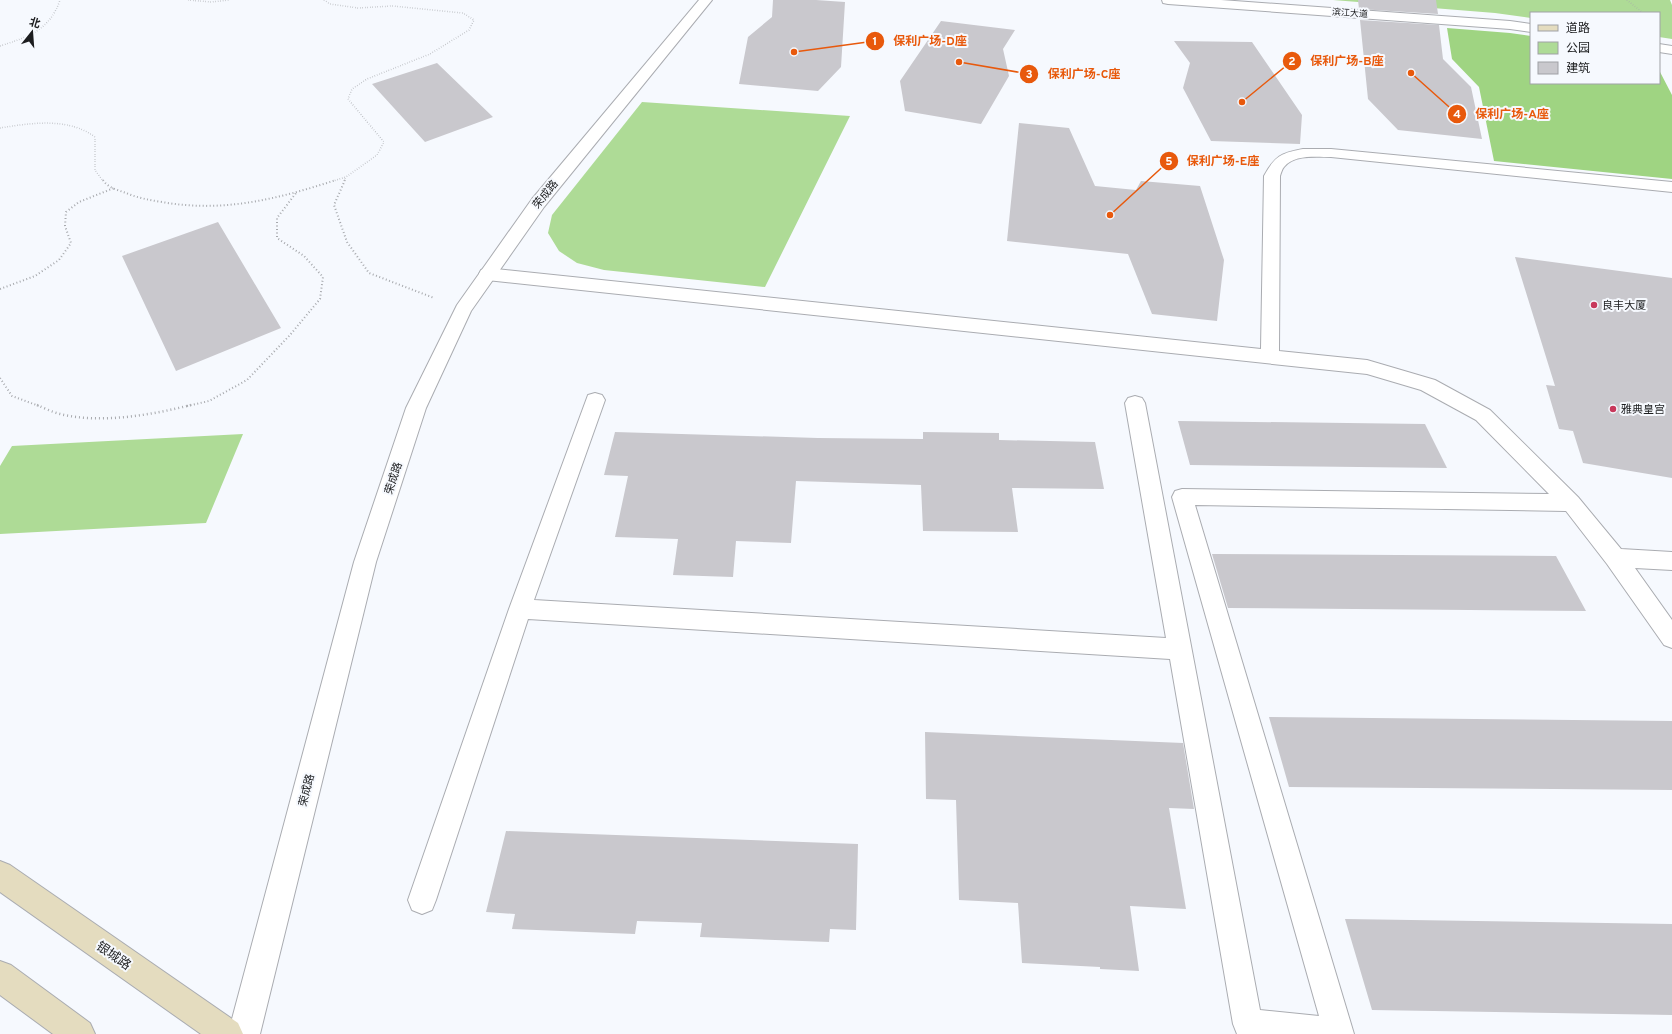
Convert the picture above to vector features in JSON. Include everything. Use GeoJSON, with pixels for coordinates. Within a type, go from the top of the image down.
{"type":"FeatureCollection","features":[{"type":"Feature","properties":{"kind":"main road","name":"银城路"},"geometry":{"type":"LineString","coordinates":[[0,875],[227,1034]]}},
{"type":"Feature","properties":{"kind":"main road"},"geometry":{"type":"LineString","coordinates":[[0,976],[79,1034]]}},
{"type":"Feature","properties":{"kind":"street","name":"荣成路"},"geometry":{"type":"LineString","coordinates":[[244,1034],[365,562],[416,408],[463,309],[487,274],[538,203],[706,0]]}},
{"type":"Feature","properties":{"kind":"street","name":"滨江大道"},"geometry":{"type":"LineString","coordinates":[[1168,0],[1510,25],[1530,28]]}},
{"type":"Feature","properties":{"kind":"street"},"geometry":{"type":"LineString","coordinates":[[1660,48],[1672,50]]}},
{"type":"Feature","properties":{"kind":"lane"},"geometry":{"type":"LineString","coordinates":[[1270,357],[1272,176],[1278,164],[1290,157],[1310,152],[1331,153],[1672,186]]}},
{"type":"Feature","properties":{"kind":"lane"},"geometry":{"type":"LineString","coordinates":[[487,274],[1367,367],[1428,385],[1483,416],[1571,503],[1615,558],[1672,638]]}},
{"type":"Feature","properties":{"kind":"lane"},"geometry":{"type":"LineString","coordinates":[[422,900],[520,609],[595,400]]}},
{"type":"Feature","properties":{"kind":"lane"},"geometry":{"type":"LineString","coordinates":[[1135,403],[1248,1024],[1338,1033],[1182,497],[1571,503]]}},
{"type":"Feature","properties":{"kind":"lane"},"geometry":{"type":"LineString","coordinates":[[1615,558],[1672,561]]}},
{"type":"Feature","properties":{"kind":"lane"},"geometry":{"type":"LineString","coordinates":[[520,609],[1180,649]]}},
{"type":"Feature","properties":{"kind":"path"},"geometry":{"type":"LineString","coordinates":[[0,46],[25,38],[43,27],[54,16],[60,0]]}},
{"type":"Feature","properties":{"kind":"path"},"geometry":{"type":"LineString","coordinates":[[188,0],[210,2],[229,0]]}},
{"type":"Feature","properties":{"kind":"path"},"geometry":{"type":"LineString","coordinates":[[0,128],[31,123],[60,124],[82,128],[95,137],[95,170],[106,185],[137,198],[177,205],[216,207],[258,202],[297,193],[346,177],[377,155],[384,142],[348,99],[352,89],[367,79],[430,54],[468,30],[474,20],[463,12],[392,6],[358,8],[330,4],[324,0]]}},
{"type":"Feature","properties":{"kind":"path"},"geometry":{"type":"LineString","coordinates":[[1627,0],[1642,12]]}},
{"type":"Feature","properties":{"kind":"path"},"geometry":{"type":"LineString","coordinates":[[346,177],[334,205],[346,242],[369,273],[463,309]]}},
{"type":"Feature","properties":{"kind":"path"},"geometry":{"type":"LineString","coordinates":[[0,289],[35,276],[59,260],[71,243],[65,226],[66,212],[79,202],[114,188]]}},
{"type":"Feature","properties":{"kind":"path"},"geometry":{"type":"LineString","coordinates":[[0,378],[12,396],[60,414],[103,419],[166,410],[209,401],[247,380],[290,335],[320,299],[323,277],[304,256],[277,238],[277,218],[297,193]]}},
{"type":"Feature","properties":{"kind":"green space"},"geometry":{"type":"Polygon","coordinates":[[[1333,0],[1670,0],[1672,5],[1672,39],[1660,37],[1660,12],[1530,12],[1530,18],[1495,13],[1333,0]]]}},
{"type":"Feature","properties":{"kind":"green space"},"geometry":{"type":"Polygon","coordinates":[[[1447,28],[1530,36],[1530,84],[1660,84],[1660,72],[1672,95],[1672,179],[1494,161],[1479,87],[1452,59],[1447,28]]]}},
{"type":"Feature","properties":{"kind":"green space"},"geometry":{"type":"Polygon","coordinates":[[[642,102],[850,116],[765,287],[604,270],[577,263],[559,251],[548,233],[552,215],[642,102]]]}},
{"type":"Feature","properties":{"kind":"green space"},"geometry":{"type":"Polygon","coordinates":[[[243,434],[206,523],[0,534],[0,466],[12,446],[243,434]]]}},
{"type":"Feature","properties":{"kind":"building"},"geometry":{"type":"Polygon","coordinates":[[[773,0],[845,2],[841,67],[818,91],[739,84],[748,37],[772,17],[773,0]]]}},
{"type":"Feature","properties":{"kind":"building"},"geometry":{"type":"Polygon","coordinates":[[[1358,0],[1436,0],[1438,14],[1359,9],[1358,0]]]}},
{"type":"Feature","properties":{"kind":"building"},"geometry":{"type":"Polygon","coordinates":[[[1360,20],[1439,25],[1443,59],[1471,87],[1482,139],[1398,130],[1368,99],[1360,20]]]}},
{"type":"Feature","properties":{"kind":"building"},"geometry":{"type":"Polygon","coordinates":[[[941,21],[1015,30],[1003,49],[1009,76],[981,124],[905,111],[900,81],[941,21]]]}},
{"type":"Feature","properties":{"kind":"building"},"geometry":{"type":"Polygon","coordinates":[[[1174,41],[1252,42],[1302,115],[1300,144],[1211,141],[1183,88],[1190,63],[1174,41]]]}},
{"type":"Feature","properties":{"kind":"building"},"geometry":{"type":"Polygon","coordinates":[[[437,63],[493,117],[425,142],[372,84],[437,63]]]}},
{"type":"Feature","properties":{"kind":"building"},"geometry":{"type":"Polygon","coordinates":[[[1019,123],[1069,128],[1095,186],[1136,190],[1141,181],[1200,186],[1224,260],[1217,321],[1152,314],[1128,254],[1007,241],[1019,123]]]}},
{"type":"Feature","properties":{"kind":"building"},"geometry":{"type":"Polygon","coordinates":[[[218,222],[281,328],[176,371],[122,256],[218,222]]]}},
{"type":"Feature","properties":{"kind":"building"},"geometry":{"type":"Polygon","coordinates":[[[1515,257],[1672,278],[1672,478],[1583,463],[1573,431],[1559,429],[1546,385],[1555,386],[1515,257]]]}},
{"type":"Feature","properties":{"kind":"building"},"geometry":{"type":"Polygon","coordinates":[[[1178,421],[1425,424],[1447,468],[1190,465],[1178,421]]]}},
{"type":"Feature","properties":{"kind":"building"},"geometry":{"type":"Polygon","coordinates":[[[615,432],[818,438],[923,439],[923,432],[999,433],[999,440],[1095,442],[1104,489],[1012,488],[1018,532],[923,531],[921,485],[796,481],[791,543],[736,541],[733,577],[673,575],[678,539],[615,537],[628,476],[604,475],[615,432]]]}},
{"type":"Feature","properties":{"kind":"building"},"geometry":{"type":"Polygon","coordinates":[[[1212,554],[1556,556],[1586,611],[1228,608],[1212,554]]]}},
{"type":"Feature","properties":{"kind":"building"},"geometry":{"type":"Polygon","coordinates":[[[1269,717],[1672,721],[1672,790],[1289,787],[1269,717]]]}},
{"type":"Feature","properties":{"kind":"building"},"geometry":{"type":"Polygon","coordinates":[[[925,732],[1183,743],[1194,809],[1169,808],[1186,909],[1130,906],[1139,971],[1100,969],[1100,967],[1022,963],[1018,903],[959,900],[956,800],[926,799],[925,732]]]}},
{"type":"Feature","properties":{"kind":"building"},"geometry":{"type":"Polygon","coordinates":[[[506,831],[858,844],[856,930],[830,929],[829,942],[700,937],[702,923],[637,921],[635,934],[512,929],[515,914],[486,912],[506,831]]]}},
{"type":"Feature","properties":{"kind":"building"},"geometry":{"type":"Polygon","coordinates":[[[1345,919],[1672,924],[1672,1015],[1372,1010],[1345,919]]]}},
{"type":"Feature","properties":{"kind":"place","name":"保利广场-D座"},"geometry":{"type":"Point","coordinates":[794,52]}},
{"type":"Feature","properties":{"kind":"place","name":"保利广场-C座"},"geometry":{"type":"Point","coordinates":[959,62]}},
{"type":"Feature","properties":{"kind":"place","name":"保利广场-A座"},"geometry":{"type":"Point","coordinates":[1411,73]}},
{"type":"Feature","properties":{"kind":"place","name":"保利广场-B座"},"geometry":{"type":"Point","coordinates":[1242,102]}},
{"type":"Feature","properties":{"kind":"place","name":"保利广场-E座"},"geometry":{"type":"Point","coordinates":[1110,215]}},
{"type":"Feature","properties":{"kind":"place","name":"良丰大厦"},"geometry":{"type":"Point","coordinates":[1594,305]}},
{"type":"Feature","properties":{"kind":"place","name":"雅典皇宫"},"geometry":{"type":"Point","coordinates":[1613,409]}}]}
